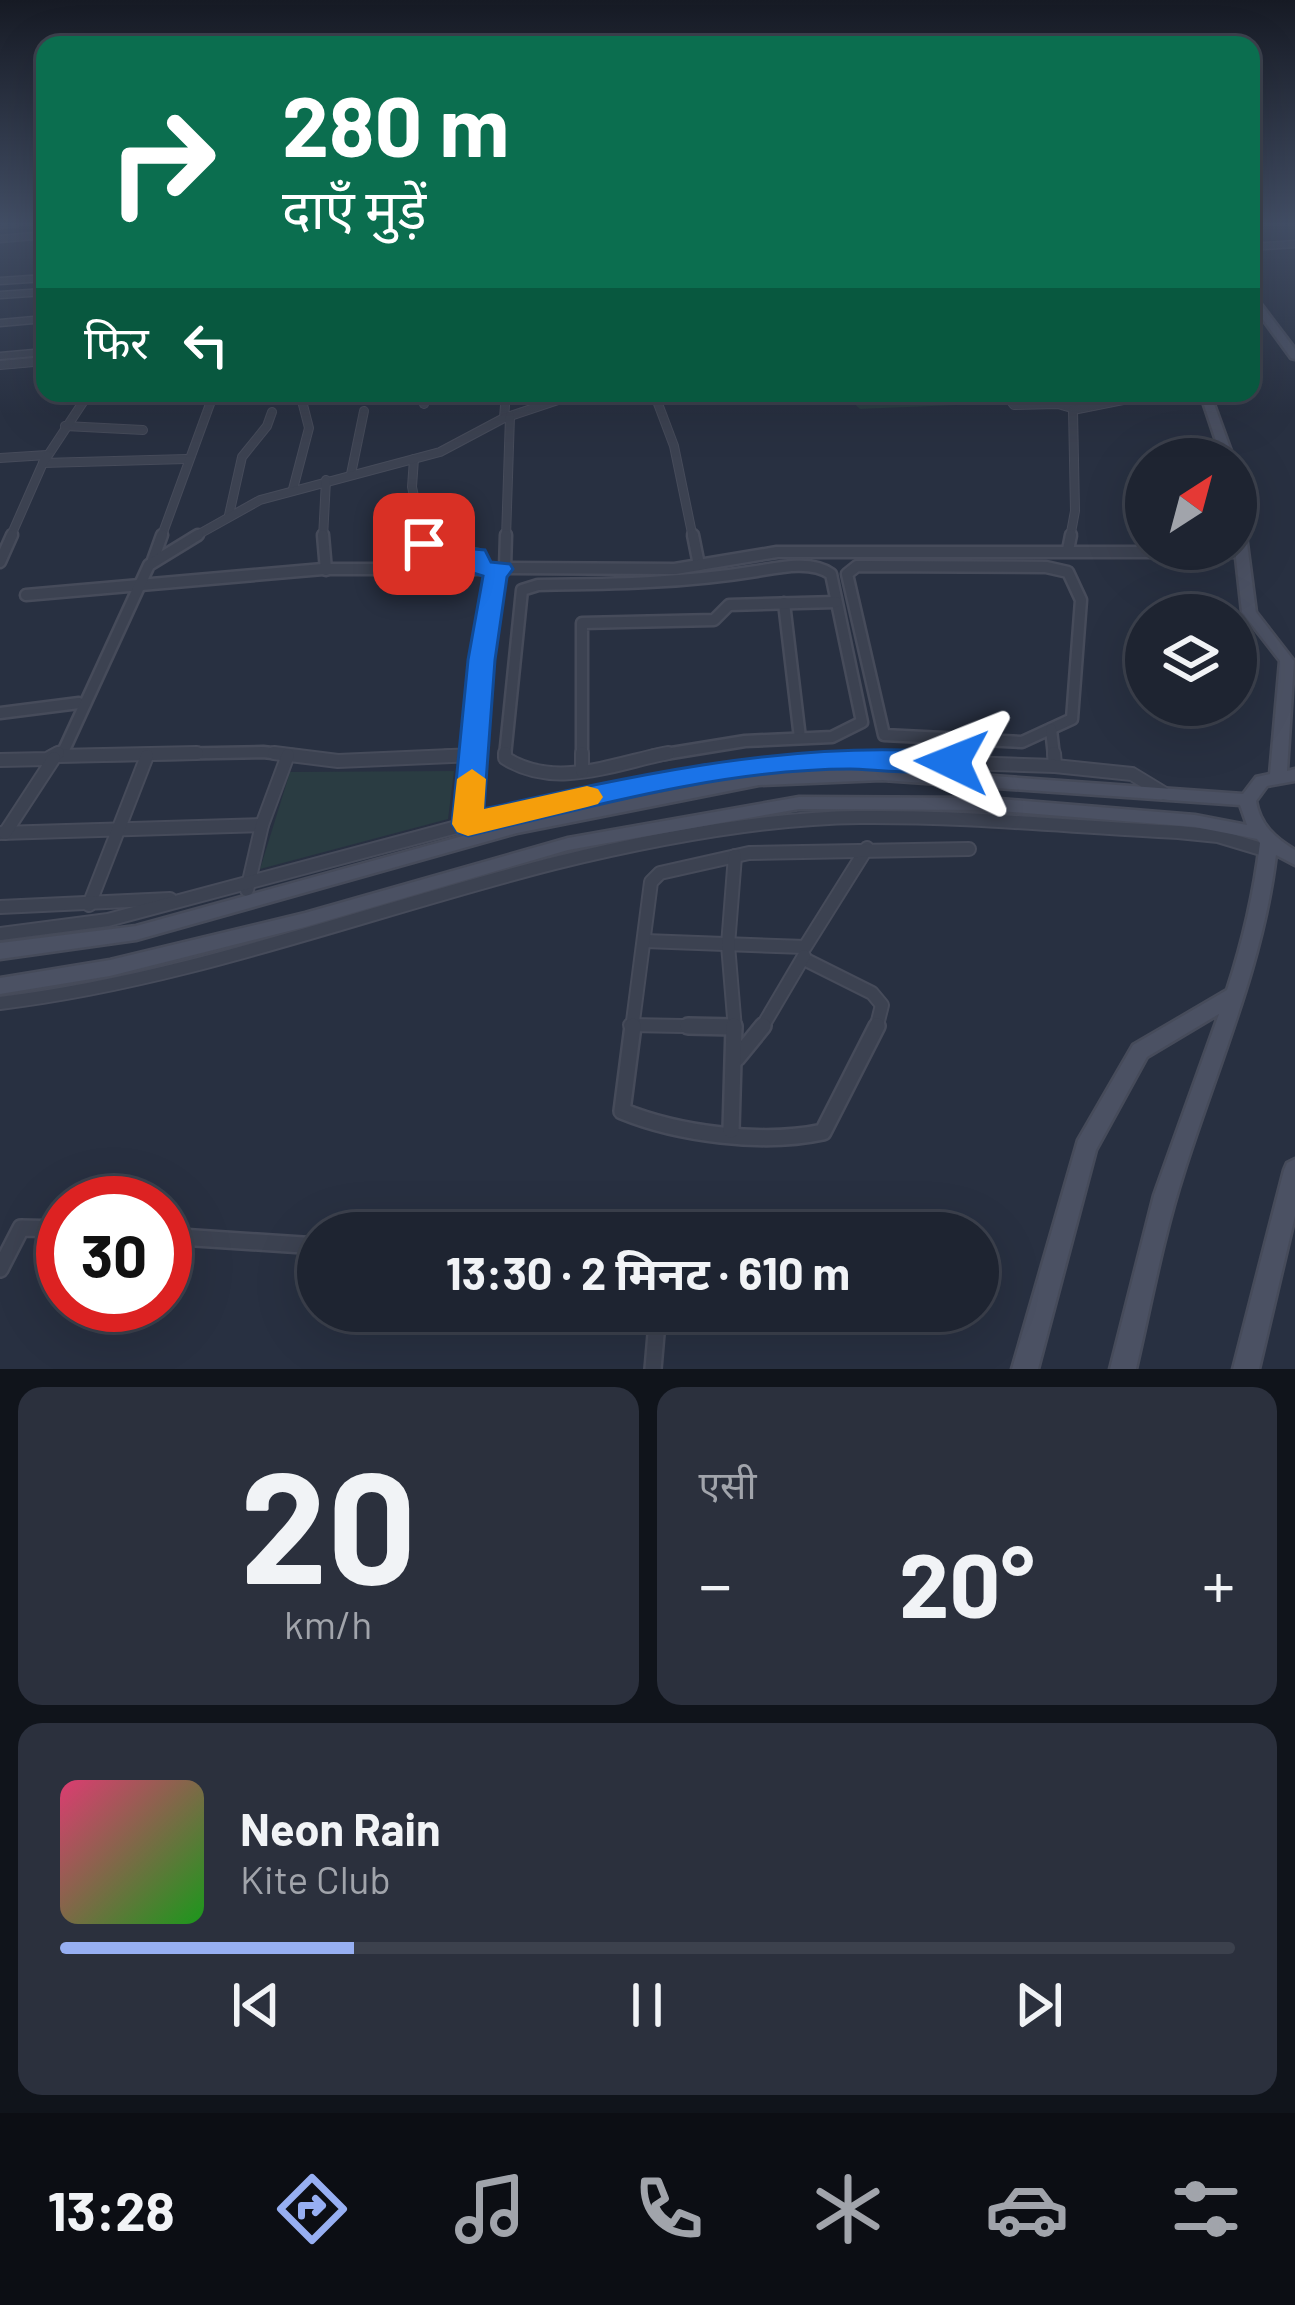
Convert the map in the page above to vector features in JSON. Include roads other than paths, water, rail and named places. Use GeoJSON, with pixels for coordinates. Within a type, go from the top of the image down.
{"type":"FeatureCollection","features":[{"type":"Feature","properties":{"kind":"street"},"geometry":{"type":"LineString","coordinates":[[0,295],[36,293]]}},
{"type":"Feature","properties":{"kind":"street"},"geometry":{"type":"LineString","coordinates":[[1260,309],[1295,356]]}},
{"type":"Feature","properties":{"kind":"street"},"geometry":{"type":"LineString","coordinates":[[0,323],[36,320]]}},
{"type":"Feature","properties":{"kind":"street"},"geometry":{"type":"LineString","coordinates":[[0,360],[36,354]]}},
{"type":"Feature","properties":{"kind":"street"},"geometry":{"type":"LineString","coordinates":[[0,360],[36,361]]}},
{"type":"Feature","properties":{"kind":"street"},"geometry":{"type":"LineString","coordinates":[[0,562],[45,459],[83,402]]}},
{"type":"Feature","properties":{"kind":"street"},"geometry":{"type":"LineString","coordinates":[[3,833],[66,746],[67,729],[79,703],[108,662],[153,560],[210,402]]}},
{"type":"Feature","properties":{"kind":"street"},"geometry":{"type":"LineString","coordinates":[[293,489],[308,428],[302,402]]}},
{"type":"Feature","properties":{"kind":"street"},"geometry":{"type":"LineString","coordinates":[[467,833],[482,660],[496,575],[503,569],[506,402]]}},
{"type":"Feature","properties":{"kind":"street"},"geometry":{"type":"LineString","coordinates":[[153,560],[229,515],[293,489],[444,450],[507,417],[552,402]]}},
{"type":"Feature","properties":{"kind":"street"},"geometry":{"type":"LineString","coordinates":[[657,402],[674,446],[699,565]]}},
{"type":"Feature","properties":{"kind":"street"},"geometry":{"type":"LineString","coordinates":[[1012,402],[1075,409],[1111,402]]}},
{"type":"Feature","properties":{"kind":"street"},"geometry":{"type":"LineString","coordinates":[[1207,402],[1220,438]]}},
{"type":"Feature","properties":{"kind":"street"},"geometry":{"type":"LineString","coordinates":[[1068,550],[1075,511],[1075,409]]}},
{"type":"Feature","properties":{"kind":"street"},"geometry":{"type":"LineString","coordinates":[[351,474],[364,411]]}},
{"type":"Feature","properties":{"kind":"street"},"geometry":{"type":"LineString","coordinates":[[229,515],[242,457],[267,426],[272,412]]}},
{"type":"Feature","properties":{"kind":"street"},"geometry":{"type":"LineString","coordinates":[[65,426],[143,430]]}},
{"type":"Feature","properties":{"kind":"street"},"geometry":{"type":"LineString","coordinates":[[0,458],[186,460]]}},
{"type":"Feature","properties":{"kind":"street"},"geometry":{"type":"LineString","coordinates":[[414,459],[412,487],[424,526],[425,548],[477,555],[482,568]]}},
{"type":"Feature","properties":{"kind":"street"},"geometry":{"type":"LineString","coordinates":[[326,480],[322,523],[326,570]]}},
{"type":"Feature","properties":{"kind":"street"},"geometry":{"type":"LineString","coordinates":[[26,596],[141,582],[326,570],[699,565],[777,551],[1125,551]]}},
{"type":"Feature","properties":{"kind":"street"},"geometry":{"type":"LineString","coordinates":[[814,566],[831,574],[836,602],[862,722],[845,734],[695,747],[582,771],[535,775],[505,758],[522,590],[538,585],[693,582],[814,566]]}},
{"type":"Feature","properties":{"kind":"street"},"geometry":{"type":"LineString","coordinates":[[857,566],[968,566],[1046,567],[1068,572],[1081,600],[1074,715],[1051,730],[1022,742],[884,735],[846,571],[857,566]]}},
{"type":"Feature","properties":{"kind":"street"},"geometry":{"type":"LineString","coordinates":[[1124,1369],[1171,1177],[1235,995],[1266,843],[1247,812],[1247,800],[1262,781],[1286,775],[1287,661],[1249,612],[1243,570]]}},
{"type":"Feature","properties":{"kind":"street"},"geometry":{"type":"LineString","coordinates":[[582,771],[582,623],[713,620],[721,618],[729,604],[836,602]]}},
{"type":"Feature","properties":{"kind":"street"},"geometry":{"type":"LineString","coordinates":[[784,603],[800,738]]}},
{"type":"Feature","properties":{"kind":"street"},"geometry":{"type":"LineString","coordinates":[[0,713],[79,703]]}},
{"type":"Feature","properties":{"kind":"street"},"geometry":{"type":"LineString","coordinates":[[1051,730],[1055,766]]}},
{"type":"Feature","properties":{"kind":"street"},"geometry":{"type":"LineString","coordinates":[[695,747],[704,776]]}},
{"type":"Feature","properties":{"kind":"street"},"geometry":{"type":"LineString","coordinates":[[0,760],[288,755],[338,761],[474,754]]}},
{"type":"Feature","properties":{"kind":"street"},"geometry":{"type":"LineString","coordinates":[[246,895],[262,825],[288,755]]}},
{"type":"Feature","properties":{"kind":"street"},"geometry":{"type":"LineString","coordinates":[[89,905],[147,756]]}},
{"type":"Feature","properties":{"kind":"street"},"geometry":{"type":"LineString","coordinates":[[0,951],[246,895],[626,788],[704,776],[845,759],[1055,766],[1132,774],[1165,794]]}},
{"type":"Feature","properties":{"kind":"street"},"geometry":{"type":"LineString","coordinates":[[467,833],[801,775],[906,775],[1247,800]]}},
{"type":"Feature","properties":{"kind":"street"},"geometry":{"type":"LineString","coordinates":[[0,986],[84,972],[305,920],[568,844],[799,803],[1195,820],[1266,843],[1295,858]]}},
{"type":"Feature","properties":{"kind":"street"},"geometry":{"type":"LineString","coordinates":[[0,1004],[74,994],[193,965],[629,847],[838,818],[1015,815]]}},
{"type":"Feature","properties":{"kind":"street"},"geometry":{"type":"LineString","coordinates":[[838,818],[846,848]]}},
{"type":"Feature","properties":{"kind":"street"},"geometry":{"type":"LineString","coordinates":[[3,833],[262,825]]}},
{"type":"Feature","properties":{"kind":"street"},"geometry":{"type":"LineString","coordinates":[[645,941],[805,953],[878,996],[882,1005],[877,1028],[823,1132],[807,1137],[637,1118],[622,1111],[630,1025],[655,877],[668,869],[735,856],[846,848],[969,850]]}},
{"type":"Feature","properties":{"kind":"street"},"geometry":{"type":"LineString","coordinates":[[737,1058],[760,1031],[867,848]]}},
{"type":"Feature","properties":{"kind":"street"},"geometry":{"type":"LineString","coordinates":[[731,1130],[737,1058],[728,945],[735,856]]}},
{"type":"Feature","properties":{"kind":"street"},"geometry":{"type":"LineString","coordinates":[[0,934],[103,926],[181,897],[246,895]]}},
{"type":"Feature","properties":{"kind":"street"},"geometry":{"type":"LineString","coordinates":[[0,907],[89,905]]}},
{"type":"Feature","properties":{"kind":"street"},"geometry":{"type":"LineString","coordinates":[[89,905],[103,926]]}},
{"type":"Feature","properties":{"kind":"street"},"geometry":{"type":"LineString","coordinates":[[84,972],[103,926]]}},
{"type":"Feature","properties":{"kind":"street"},"geometry":{"type":"LineString","coordinates":[[1025,1369],[1086,1147],[1140,1051],[1235,995]]}},
{"type":"Feature","properties":{"kind":"street"},"geometry":{"type":"LineString","coordinates":[[630,1025],[734,1027]]}},
{"type":"Feature","properties":{"kind":"street"},"geometry":{"type":"LineString","coordinates":[[1246,1369],[1295,1170]]}},
{"type":"Feature","properties":{"kind":"street"},"geometry":{"type":"LineString","coordinates":[[0,1269],[21,1228],[36,1228]]}},
{"type":"Feature","properties":{"kind":"street"},"geometry":{"type":"LineString","coordinates":[[192,1238],[297,1245]]}},
{"type":"Feature","properties":{"kind":"street"},"geometry":{"type":"LineString","coordinates":[[653,1369],[656,1332]]}}]}
